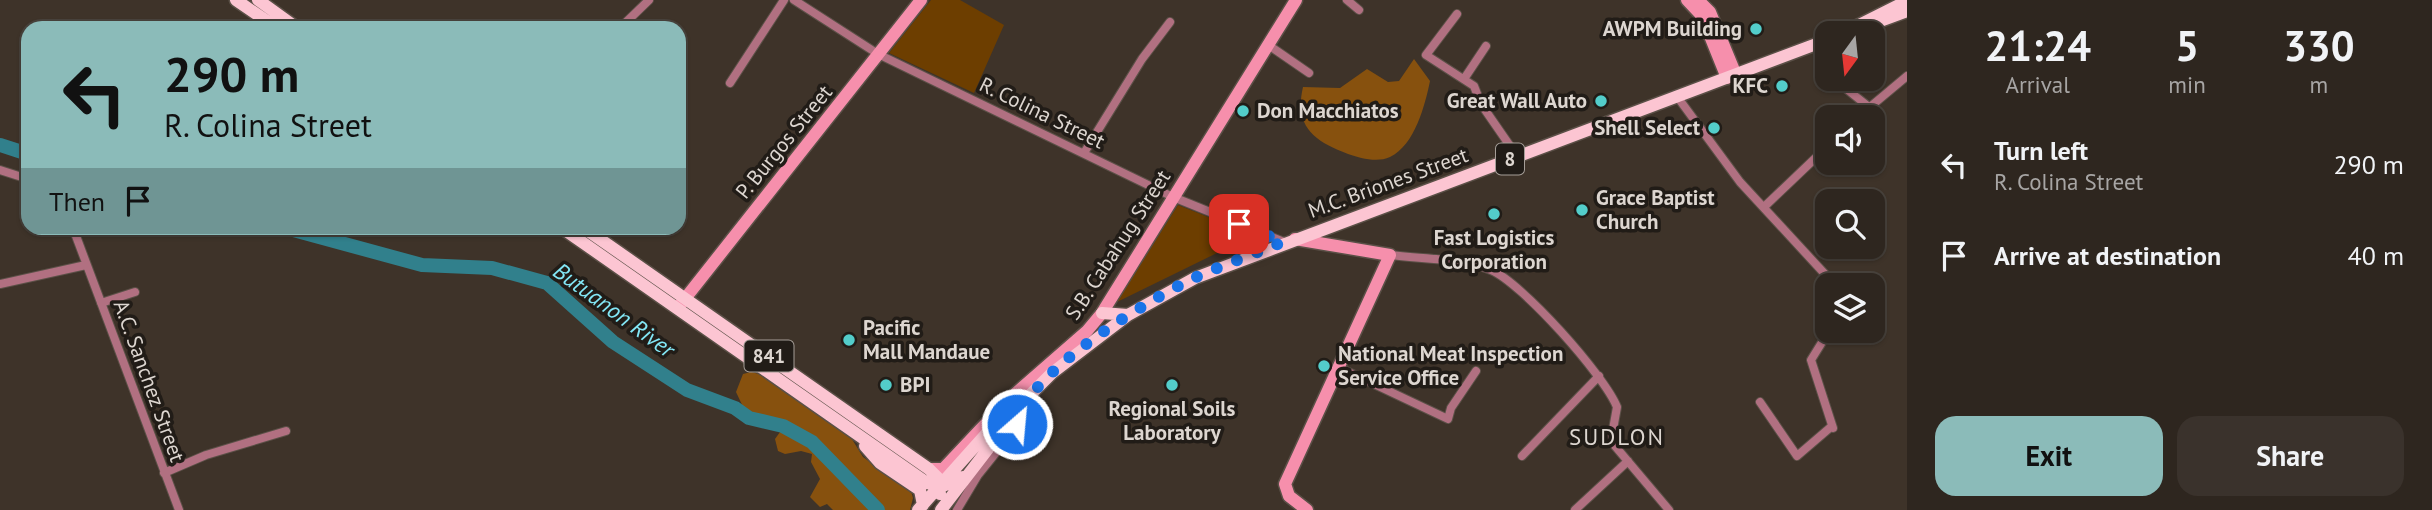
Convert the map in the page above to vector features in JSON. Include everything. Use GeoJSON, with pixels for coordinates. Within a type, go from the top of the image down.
{"type":"FeatureCollection","features":[{"type":"Feature","properties":{"kind":"main road"},"geometry":{"type":"LineString","coordinates":[[236,0],[266,21]]}},
{"type":"Feature","properties":{"kind":"main road"},"geometry":{"type":"LineString","coordinates":[[258,0],[288,21]]}},
{"type":"Feature","properties":{"kind":"main road"},"geometry":{"type":"LineString","coordinates":[[1868,21],[1907,1]]}},
{"type":"Feature","properties":{"kind":"main road"},"geometry":{"type":"LineString","coordinates":[[1880,21],[1907,11]]}},
{"type":"Feature","properties":{"kind":"main road"},"geometry":{"type":"LineString","coordinates":[[1885,23],[1907,18]]}},
{"type":"Feature","properties":{"kind":"main road","name":"M.C. Briones Street"},"geometry":{"type":"LineString","coordinates":[[967,475],[1028,397],[1061,365],[1128,315],[1195,278],[1288,240],[1815,44]]}},
{"type":"Feature","properties":{"kind":"main road","name":"841"},"geometry":{"type":"LineString","coordinates":[[573,235],[681,303],[929,468]]}},
{"type":"Feature","properties":{"kind":"main road","name":"841"},"geometry":{"type":"LineString","coordinates":[[593,235],[851,430],[927,483],[940,486]]}},
{"type":"Feature","properties":{"kind":"main road"},"geometry":{"type":"LineString","coordinates":[[1101,313],[1128,315]]}},
{"type":"Feature","properties":{"kind":"main road","name":"M.C. Briones Street"},"geometry":{"type":"LineString","coordinates":[[925,508],[940,486],[1012,405],[1028,397]]}},
{"type":"Feature","properties":{"kind":"main road"},"geometry":{"type":"LineString","coordinates":[[851,430],[880,463],[921,492],[925,508]]}},
{"type":"Feature","properties":{"kind":"main road"},"geometry":{"type":"LineString","coordinates":[[929,468],[940,486],[967,475]]}},
{"type":"Feature","properties":{"kind":"main road","name":"8"},"geometry":{"type":"LineString","coordinates":[[942,510],[967,475]]}},
{"type":"Feature","properties":{"kind":"street"},"geometry":{"type":"LineString","coordinates":[[627,21],[649,0]]}},
{"type":"Feature","properties":{"kind":"street"},"geometry":{"type":"LineString","coordinates":[[730,83],[785,0]]}},
{"type":"Feature","properties":{"kind":"street","name":"R. Colina Street"},"geometry":{"type":"LineString","coordinates":[[794,0],[878,54],[1173,197],[1288,240]]}},
{"type":"Feature","properties":{"kind":"street","name":"P. Burgos Street"},"geometry":{"type":"LineString","coordinates":[[681,303],[921,0]]}},
{"type":"Feature","properties":{"kind":"street","name":"S.B. Cabahug Street"},"geometry":{"type":"LineString","coordinates":[[929,468],[937,470],[945,467],[992,415],[1087,331],[1101,313],[1296,0]]}},
{"type":"Feature","properties":{"kind":"street"},"geometry":{"type":"LineString","coordinates":[[1347,0],[1359,10]]}},
{"type":"Feature","properties":{"kind":"street"},"geometry":{"type":"LineString","coordinates":[[1686,0],[1702,16],[1732,76]]}},
{"type":"Feature","properties":{"kind":"street"},"geometry":{"type":"LineString","coordinates":[[1698,0],[1710,12],[1732,76]]}},
{"type":"Feature","properties":{"kind":"street"},"geometry":{"type":"LineString","coordinates":[[1457,14],[1426,55],[1474,86],[1481,104],[1517,156]]}},
{"type":"Feature","properties":{"kind":"street"},"geometry":{"type":"LineString","coordinates":[[1084,153],[1142,59],[1170,22]]}},
{"type":"Feature","properties":{"kind":"street"},"geometry":{"type":"LineString","coordinates":[[1267,44],[1309,73]]}},
{"type":"Feature","properties":{"kind":"street"},"geometry":{"type":"LineString","coordinates":[[1464,79],[1486,46]]}},
{"type":"Feature","properties":{"kind":"street"},"geometry":{"type":"LineString","coordinates":[[1871,105],[1907,76]]}},
{"type":"Feature","properties":{"kind":"street"},"geometry":{"type":"LineString","coordinates":[[1850,91],[1867,105]]}},
{"type":"Feature","properties":{"kind":"street"},"geometry":{"type":"LineString","coordinates":[[1676,96],[1740,182],[1824,273]]}},
{"type":"Feature","properties":{"kind":"street"},"geometry":{"type":"LineString","coordinates":[[1764,206],[1815,158]]}},
{"type":"Feature","properties":{"kind":"street"},"geometry":{"type":"LineString","coordinates":[[0,170],[21,177]]}},
{"type":"Feature","properties":{"kind":"street","name":"A.C. Sanchez Street"},"geometry":{"type":"LineString","coordinates":[[75,235],[179,510]]}},
{"type":"Feature","properties":{"kind":"street"},"geometry":{"type":"LineString","coordinates":[[1288,240],[1477,266],[1499,275],[1600,376],[1617,407],[1612,435],[1615,446],[1669,510]]}},
{"type":"Feature","properties":{"kind":"street"},"geometry":{"type":"LineString","coordinates":[[1307,510],[1289,496],[1285,484],[1390,254]]}},
{"type":"Feature","properties":{"kind":"street"},"geometry":{"type":"LineString","coordinates":[[0,284],[86,265]]}},
{"type":"Feature","properties":{"kind":"street"},"geometry":{"type":"LineString","coordinates":[[102,303],[135,292]]}},
{"type":"Feature","properties":{"kind":"street"},"geometry":{"type":"LineString","coordinates":[[1760,402],[1797,456],[1832,427],[1811,360],[1822,343]]}},
{"type":"Feature","properties":{"kind":"street"},"geometry":{"type":"LineString","coordinates":[[1340,368],[1448,419],[1451,408],[1476,371]]}},
{"type":"Feature","properties":{"kind":"street"},"geometry":{"type":"LineString","coordinates":[[1522,456],[1600,376]]}},
{"type":"Feature","properties":{"kind":"street"},"geometry":{"type":"LineString","coordinates":[[957,510],[978,475],[1015,429],[1018,413]]}},
{"type":"Feature","properties":{"kind":"street"},"geometry":{"type":"LineString","coordinates":[[164,473],[206,455],[286,431]]}},
{"type":"Feature","properties":{"kind":"street"},"geometry":{"type":"LineString","coordinates":[[1575,510],[1628,461]]}},
{"type":"Feature","properties":{"kind":"shaded area"},"geometry":{"type":"Polygon","coordinates":[[[931,0],[960,0],[1004,25],[974,93],[889,53],[931,0]]]}},
{"type":"Feature","properties":{"kind":"shaded area"},"geometry":{"type":"Polygon","coordinates":[[[1414,59],[1430,81],[1418,124],[1406,143],[1390,157],[1374,160],[1348,154],[1325,144],[1304,122],[1301,112],[1303,87],[1340,88],[1367,69],[1388,82],[1399,81],[1414,59]]]}},
{"type":"Feature","properties":{"kind":"shaded area"},"geometry":{"type":"Polygon","coordinates":[[[1178,205],[1261,238],[1217,253],[1117,302],[1178,205]]]}},
{"type":"Feature","properties":{"kind":"shaded area"},"geometry":{"type":"Polygon","coordinates":[[[743,374],[759,374],[850,436],[863,457],[911,491],[913,498],[910,510],[833,510],[827,504],[820,507],[810,497],[820,479],[811,462],[812,454],[801,451],[785,454],[778,451],[775,439],[780,432],[778,426],[745,411],[736,392],[743,374]]]}},
{"type":"Feature","properties":{"kind":"waterway","name":"Butuanon River"},"geometry":{"type":"LineString","coordinates":[[0,145],[21,152]]}},
{"type":"Feature","properties":{"kind":"waterway","name":"Butuanon River"},"geometry":{"type":"LineString","coordinates":[[312,235],[422,265],[492,268],[547,283],[613,342],[687,390],[735,408],[749,418],[783,426],[812,442],[878,510]]}},
{"type":"Feature","properties":{"kind":"place","name":"AWPM Building"},"geometry":{"type":"Point","coordinates":[1756,29]}},
{"type":"Feature","properties":{"kind":"place","name":"KFC"},"geometry":{"type":"Point","coordinates":[1782,86]}},
{"type":"Feature","properties":{"kind":"place","name":"Great Wall Auto"},"geometry":{"type":"Point","coordinates":[1601,101]}},
{"type":"Feature","properties":{"kind":"place","name":"Don Macchiatos"},"geometry":{"type":"Point","coordinates":[1243,111]}},
{"type":"Feature","properties":{"kind":"place","name":"Shell Select"},"geometry":{"type":"Point","coordinates":[1714,128]}},
{"type":"Feature","properties":{"kind":"place","name":"Grace Baptist Church"},"geometry":{"type":"Point","coordinates":[1582,210]}},
{"type":"Feature","properties":{"kind":"place","name":"Fast Logistics Corporation"},"geometry":{"type":"Point","coordinates":[1494,214]}},
{"type":"Feature","properties":{"kind":"place","name":"Pacific Mall Mandaue"},"geometry":{"type":"Point","coordinates":[849,340]}},
{"type":"Feature","properties":{"kind":"place","name":"National Meat Inspection Service Office"},"geometry":{"type":"Point","coordinates":[1324,366]}},
{"type":"Feature","properties":{"kind":"place","name":"BPI"},"geometry":{"type":"Point","coordinates":[886,385]}},
{"type":"Feature","properties":{"kind":"place","name":"Regional Soils Laboratory"},"geometry":{"type":"Point","coordinates":[1172,385]}},
{"type":"Feature","properties":{"kind":"district","name":"SUDLON"},"geometry":{"type":"Point","coordinates":[1617,437]}},
{"type":"Feature","properties":{"kind":"route"},"geometry":{"type":"LineString","coordinates":[[1017,424],[1018,413],[1028,397],[1061,365],[1128,315],[1195,278],[1283,242],[1239,224]]}}]}
